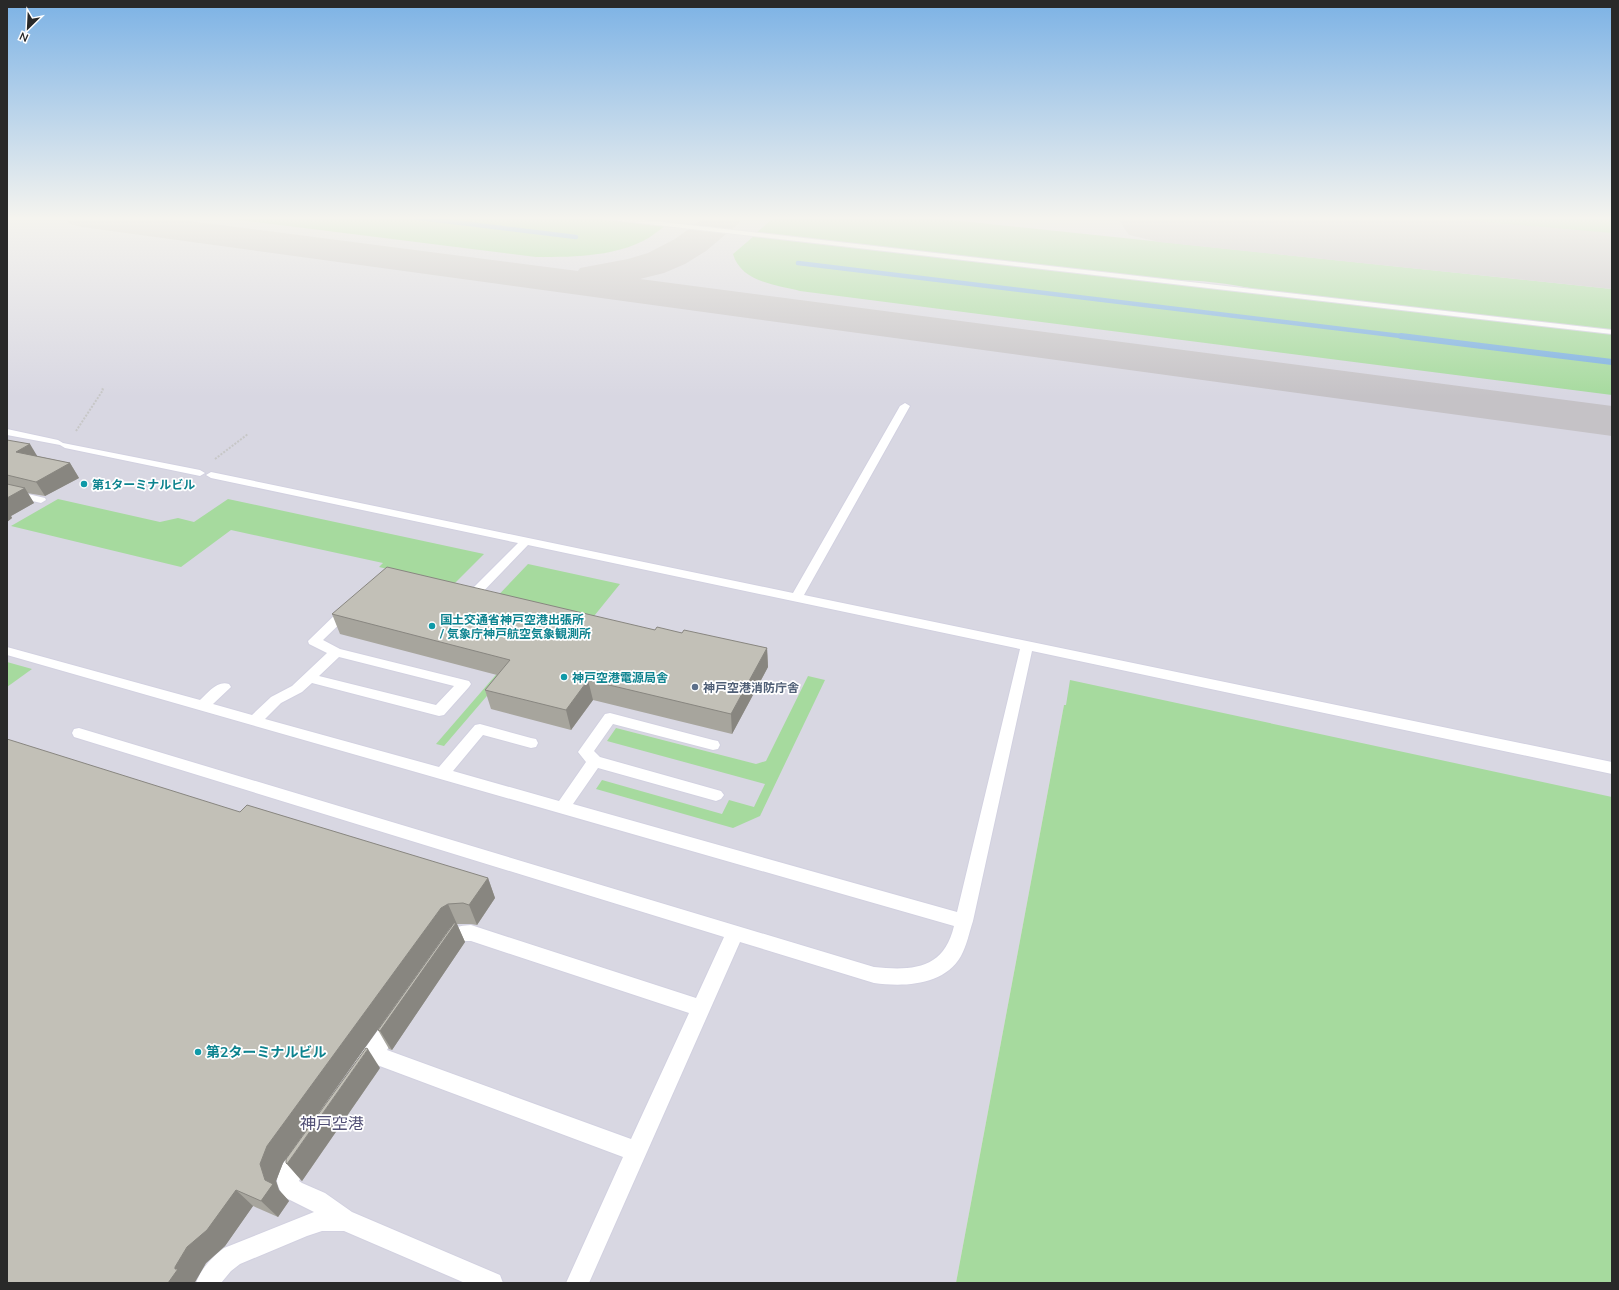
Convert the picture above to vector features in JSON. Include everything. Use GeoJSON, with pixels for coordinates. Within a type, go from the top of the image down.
{"type":"FeatureCollection","features":[{"type":"Feature","properties":{"kind":"lane"},"geometry":{"type":"LineString","coordinates":[[1132,277],[1612,332]]}},
{"type":"Feature","properties":{"kind":"lane"},"geometry":{"type":"LineString","coordinates":[[796,597],[905,406]]}},
{"type":"Feature","properties":{"kind":"lane"},"geometry":{"type":"LineString","coordinates":[[7,432],[1612,768]]}},
{"type":"Feature","properties":{"kind":"lane"},"geometry":{"type":"LineString","coordinates":[[7,492],[41,500]]}},
{"type":"Feature","properties":{"kind":"lane"},"geometry":{"type":"LineString","coordinates":[[456,594],[471,597],[526,541]]}},
{"type":"Feature","properties":{"kind":"lane"},"geometry":{"type":"LineString","coordinates":[[310,678],[439,711],[464,684],[336,652],[314,641],[354,604]]}},
{"type":"Feature","properties":{"kind":"lane"},"geometry":{"type":"LineString","coordinates":[[79,732],[874,975],[898,978],[914,976],[930,971],[941,964],[952,954],[960,937],[1027,645]]}},
{"type":"Feature","properties":{"kind":"lane"},"geometry":{"type":"LineString","coordinates":[[7,651],[964,921]]}},
{"type":"Feature","properties":{"kind":"lane"},"geometry":{"type":"LineString","coordinates":[[254,721],[276,700],[297,690],[336,652]]}},
{"type":"Feature","properties":{"kind":"lane"},"geometry":{"type":"LineString","coordinates":[[202,706],[224,687]]}},
{"type":"Feature","properties":{"kind":"lane"},"geometry":{"type":"LineString","coordinates":[[713,745],[610,718],[585,752],[595,761],[716,795]]}},
{"type":"Feature","properties":{"kind":"lane"},"geometry":{"type":"LineString","coordinates":[[443,773],[480,729],[531,743]]}},
{"type":"Feature","properties":{"kind":"lane"},"geometry":{"type":"LineString","coordinates":[[563,807],[595,761]]}},
{"type":"Feature","properties":{"kind":"lane"},"geometry":{"type":"LineString","coordinates":[[438,960],[457,934],[471,933],[701,1008]]}},
{"type":"Feature","properties":{"kind":"lane"},"geometry":{"type":"LineString","coordinates":[[577,1283],[735,933]]}},
{"type":"Feature","properties":{"kind":"lane"},"geometry":{"type":"LineString","coordinates":[[350,1086],[403,1010]]}},
{"type":"Feature","properties":{"kind":"lane"},"geometry":{"type":"LineString","coordinates":[[373,1054],[636,1151]]}},
{"type":"Feature","properties":{"kind":"lane"},"geometry":{"type":"LineString","coordinates":[[310,1144],[291,1171],[288,1181],[290,1188],[317,1201],[344,1220],[492,1283]]}},
{"type":"Feature","properties":{"kind":"lane"},"geometry":{"type":"LineString","coordinates":[[207,1283],[223,1263],[232,1256],[306,1225],[322,1220],[344,1220]]}},
{"type":"Feature","properties":{"kind":"path"},"geometry":{"type":"LineString","coordinates":[[79,432],[76,431],[103,390],[102,388]]}},
{"type":"Feature","properties":{"kind":"path"},"geometry":{"type":"LineString","coordinates":[[218,462],[215,459],[248,434]]}},
{"type":"Feature","properties":{"kind":"shaded area","name":"神戸空港"},"geometry":{"type":"Polygon","coordinates":[[[7,277],[1612,277],[1612,827],[1064,705],[956,1283],[7,1283],[7,277]]]}},
{"type":"Feature","properties":{"kind":"green space"},"geometry":{"type":"Polygon","coordinates":[[[753,277],[1115,277],[1612,334],[1612,395],[800,291],[760,281],[753,277]]]}},
{"type":"Feature","properties":{"kind":"green space"},"geometry":{"type":"Polygon","coordinates":[[[1145,277],[1499,277],[1612,289],[1612,330],[1258,290],[1214,282],[1145,277]]]}},
{"type":"Feature","properties":{"kind":"green space"},"geometry":{"type":"Polygon","coordinates":[[[58,499],[160,522],[178,518],[194,522],[228,499],[484,554],[454,584],[379,567],[383,563],[231,530],[181,567],[11,526],[58,499]]]}},
{"type":"Feature","properties":{"kind":"green space"},"geometry":{"type":"Polygon","coordinates":[[[528,564],[620,584],[586,626],[553,619],[444,746],[436,744],[545,618],[489,605],[528,564]]]}},
{"type":"Feature","properties":{"kind":"green space"},"geometry":{"type":"Polygon","coordinates":[[[7,662],[32,669],[7,687],[7,662]]]}},
{"type":"Feature","properties":{"kind":"green space"},"geometry":{"type":"Polygon","coordinates":[[[808,676],[825,680],[760,816],[733,828],[596,789],[602,780],[722,814],[729,800],[754,807],[765,784],[607,741],[616,728],[756,764],[766,761],[808,676]]]}},
{"type":"Feature","properties":{"kind":"green space"},"geometry":{"type":"Polygon","coordinates":[[[1070,680],[1612,797],[1612,1283],[956,1283],[1064,705],[1066,705],[1070,680]]]}},
{"type":"Feature","properties":{"kind":"building"},"geometry":{"type":"Polygon","coordinates":[[[7,440],[30,444],[16,452],[70,463],[36,482],[7,475],[7,440]]]}},
{"type":"Feature","properties":{"kind":"building"},"geometry":{"type":"Polygon","coordinates":[[[7,484],[25,488],[7,498],[7,484]]]}},
{"type":"Feature","properties":{"kind":"building"},"geometry":{"type":"Polygon","coordinates":[[[387,567],[655,630],[657,627],[682,633],[684,630],[767,648],[731,714],[588,680],[566,710],[485,690],[510,660],[332,614],[387,567]]]}},
{"type":"Feature","properties":{"kind":"building","name":"第2ターミナルビル"},"geometry":{"type":"Polygon","coordinates":[[[7,739],[240,812],[247,805],[488,878],[469,905],[463,903],[448,904],[441,908],[267,1146],[260,1164],[265,1180],[273,1184],[261,1201],[236,1190],[207,1230],[187,1247],[175,1267],[175,1269],[178,1269],[168,1283],[7,1283],[7,739]]]}},
{"type":"Feature","properties":{"kind":"building"},"geometry":{"type":"Polygon","coordinates":[[[454,923],[456,923],[380,1031],[378,1030],[454,923]]]}},
{"type":"Feature","properties":{"kind":"building"},"geometry":{"type":"Polygon","coordinates":[[[366,1048],[368,1049],[287,1164],[286,1159],[366,1048]]]}},
{"type":"Feature","properties":{"kind":"waterway"},"geometry":{"type":"LineString","coordinates":[[915,277],[1409,337]]}},
{"type":"Feature","properties":{"kind":"waterway"},"geometry":{"type":"LineString","coordinates":[[1401,336],[1612,362]]}},
{"type":"Feature","properties":{"kind":"taxiway"},"geometry":{"type":"LineString","coordinates":[[533,277],[1612,421]]}},
{"type":"Feature","properties":{"kind":"place","name":"第1ターミナルビル"},"geometry":{"type":"Point","coordinates":[84,484]}},
{"type":"Feature","properties":{"kind":"place","name":"国土交通省神戸空港出張所 / 気象庁神戸航空気象観測所"},"geometry":{"type":"Point","coordinates":[432,626]}},
{"type":"Feature","properties":{"kind":"place","name":"神戸空港電源局舎"},"geometry":{"type":"Point","coordinates":[564,677]}},
{"type":"Feature","properties":{"kind":"place","name":"神戸空港消防庁舎"},"geometry":{"type":"Point","coordinates":[695,687]}},
{"type":"Feature","properties":{"kind":"place","name":"第2ターミナルビル"},"geometry":{"type":"Point","coordinates":[198,1052]}},
{"type":"Feature","properties":{"kind":"district","name":"神戸空港"},"geometry":{"type":"Point","coordinates":[332,1123]}}]}
